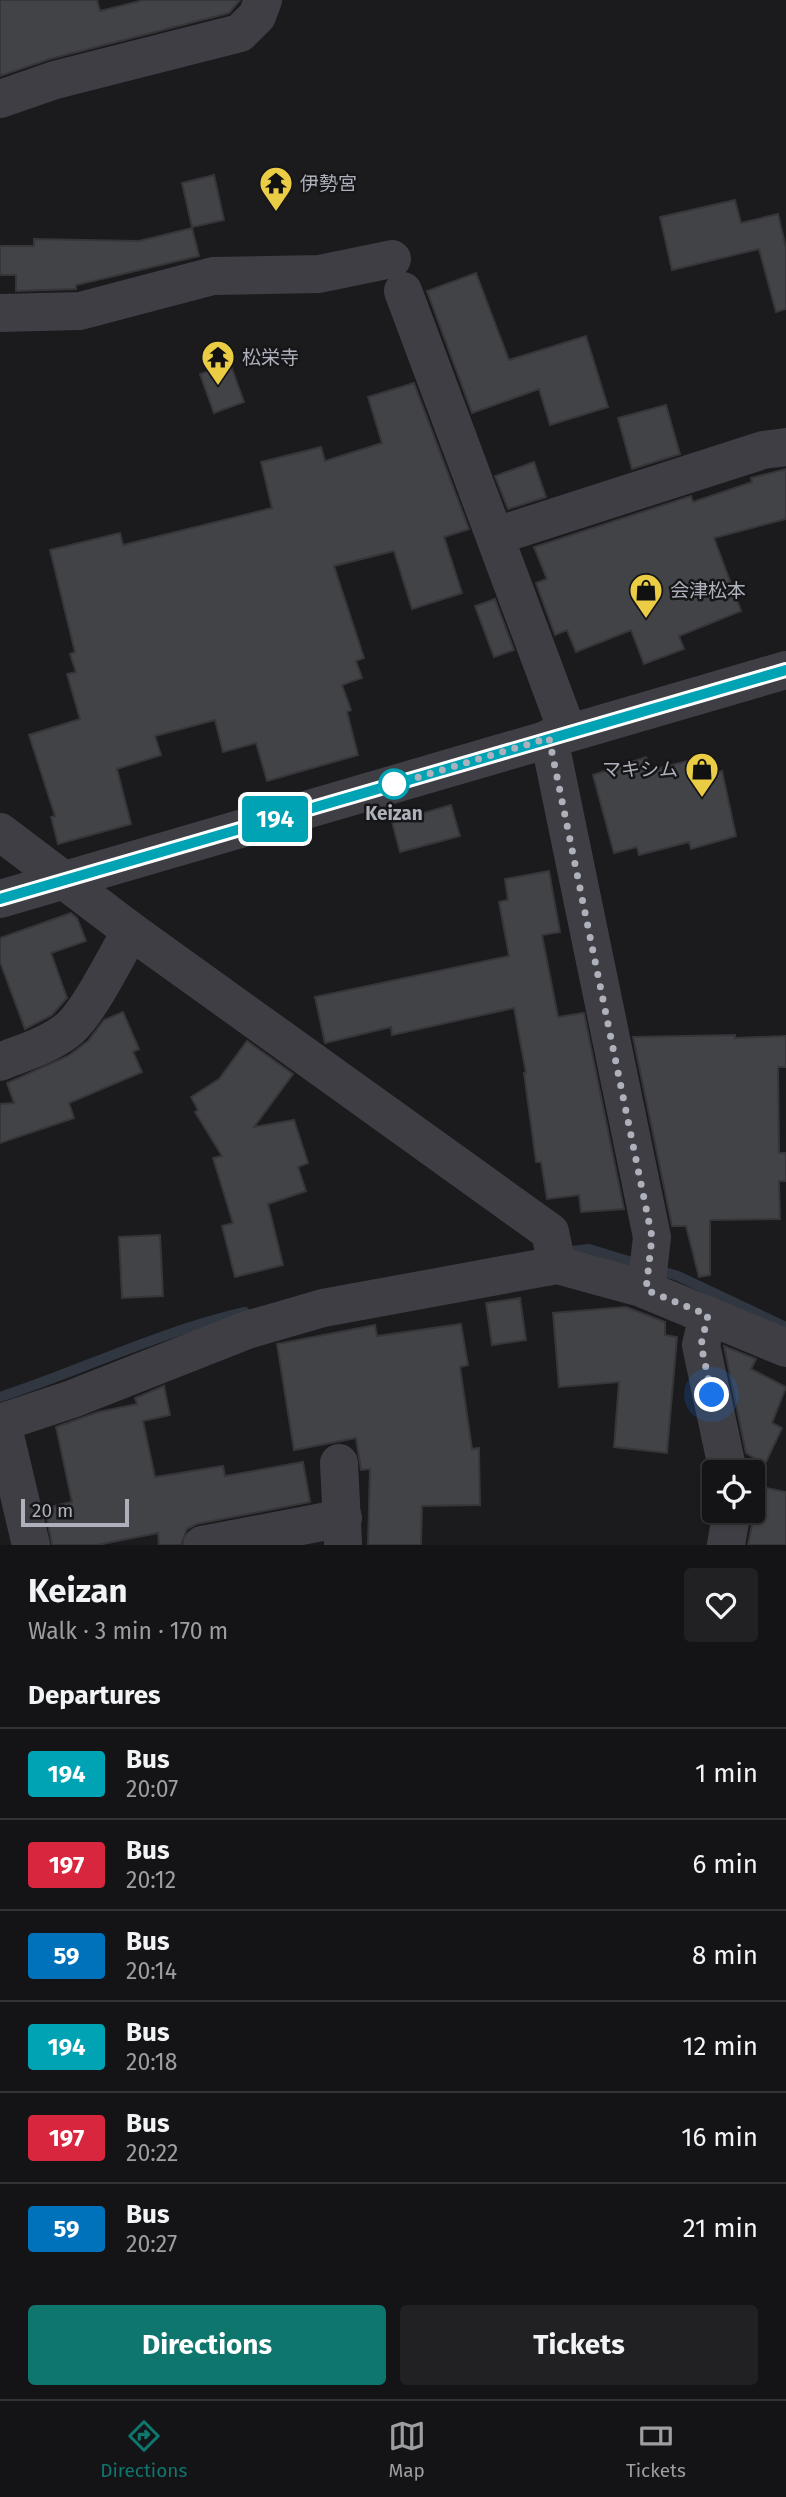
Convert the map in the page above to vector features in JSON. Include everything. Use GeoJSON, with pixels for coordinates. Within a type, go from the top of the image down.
{"type":"FeatureCollection","features":[{"type":"Feature","properties":{"kind":"street"},"geometry":{"type":"LineString","coordinates":[[0,99],[55,80],[240,33],[257,16],[263,0]]}},
{"type":"Feature","properties":{"kind":"street"},"geometry":{"type":"LineString","coordinates":[[0,313],[80,311],[213,276],[398,275],[496,536],[558,735],[652,1237],[646,1290]]}},
{"type":"Feature","properties":{"kind":"street"},"geometry":{"type":"LineString","coordinates":[[496,536],[764,450],[786,447]]}},
{"type":"Feature","properties":{"kind":"street"},"geometry":{"type":"LineString","coordinates":[[0,899],[786,670]]}},
{"type":"Feature","properties":{"kind":"street"},"geometry":{"type":"LineString","coordinates":[[0,832],[131,931],[550,1232],[557,1265]]}},
{"type":"Feature","properties":{"kind":"street"},"geometry":{"type":"LineString","coordinates":[[0,1062],[45,1044],[67,1031],[82,1012],[131,931]]}},
{"type":"Feature","properties":{"kind":"street"},"geometry":{"type":"LineString","coordinates":[[31,1545],[1,1423],[247,1330],[323,1308],[557,1265],[646,1290],[786,1348]]}},
{"type":"Feature","properties":{"kind":"street"},"geometry":{"type":"LineString","coordinates":[[708,1315],[701,1345],[725,1460]]}},
{"type":"Feature","properties":{"kind":"street"},"geometry":{"type":"LineString","coordinates":[[202,1545],[343,1531],[339,1462]]}},
{"type":"Feature","properties":{"kind":"street"},"geometry":{"type":"LineString","coordinates":[[726,1545],[730,1523]]}},
{"type":"Feature","properties":{"kind":"building"},"geometry":{"type":"Polygon","coordinates":[[[0,0],[97,0],[100,11],[144,0],[240,0],[229,13],[50,59],[0,76],[0,0]]]}},
{"type":"Feature","properties":{"kind":"building"},"geometry":{"type":"Polygon","coordinates":[[[214,175],[224,220],[192,227],[182,183],[214,175]]]}},
{"type":"Feature","properties":{"kind":"building"},"geometry":{"type":"Polygon","coordinates":[[[735,200],[741,223],[778,214],[786,248],[786,309],[776,312],[759,249],[672,270],[660,217],[735,200]]]}},
{"type":"Feature","properties":{"kind":"building"},"geometry":{"type":"Polygon","coordinates":[[[192,228],[199,256],[76,285],[76,289],[16,291],[16,275],[0,275],[0,246],[34,246],[34,239],[139,241],[192,228]]]}},
{"type":"Feature","properties":{"kind":"building"},"geometry":{"type":"Polygon","coordinates":[[[476,273],[509,360],[586,336],[608,407],[550,425],[539,389],[472,413],[427,291],[476,273]]]}},
{"type":"Feature","properties":{"kind":"building","name":"松栄寺"},"geometry":{"type":"Polygon","coordinates":[[[230,363],[244,402],[214,413],[200,374],[230,363]]]}},
{"type":"Feature","properties":{"kind":"building"},"geometry":{"type":"Polygon","coordinates":[[[414,383],[469,529],[444,537],[462,593],[412,609],[394,551],[334,566],[364,658],[356,661],[362,678],[342,685],[351,710],[347,712],[358,755],[267,781],[256,743],[223,752],[215,720],[155,736],[161,755],[117,769],[131,824],[58,844],[51,817],[55,816],[29,735],[80,719],[67,674],[76,672],[70,654],[75,652],[50,550],[120,533],[123,545],[272,508],[261,462],[321,447],[325,461],[382,443],[368,397],[414,383]]]}},
{"type":"Feature","properties":{"kind":"building"},"geometry":{"type":"Polygon","coordinates":[[[666,405],[680,454],[632,469],[618,418],[666,405]]]}},
{"type":"Feature","properties":{"kind":"building"},"geometry":{"type":"Polygon","coordinates":[[[534,462],[546,497],[508,509],[495,476],[534,462]]]}},
{"type":"Feature","properties":{"kind":"building"},"geometry":{"type":"Polygon","coordinates":[[[786,469],[786,519],[714,538],[741,611],[679,636],[684,649],[644,664],[631,630],[576,652],[567,630],[555,635],[536,583],[547,579],[534,547],[691,496],[693,502],[752,482],[751,478],[786,469]]]}},
{"type":"Feature","properties":{"kind":"building"},"geometry":{"type":"Polygon","coordinates":[[[495,599],[514,650],[494,657],[475,606],[495,599]]]}},
{"type":"Feature","properties":{"kind":"building"},"geometry":{"type":"Polygon","coordinates":[[[710,755],[715,773],[722,771],[736,836],[691,849],[689,842],[639,855],[637,847],[614,853],[593,775],[646,757],[649,771],[710,755]]]}},
{"type":"Feature","properties":{"kind":"building"},"geometry":{"type":"Polygon","coordinates":[[[451,805],[460,836],[400,852],[392,822],[451,805]]]}},
{"type":"Feature","properties":{"kind":"building"},"geometry":{"type":"Polygon","coordinates":[[[549,871],[560,932],[542,935],[558,1017],[584,1013],[624,1209],[581,1212],[579,1195],[547,1199],[541,1162],[536,1162],[526,1073],[514,1008],[392,1035],[391,1027],[325,1043],[315,997],[509,956],[499,902],[508,900],[505,879],[549,871]]]}},
{"type":"Feature","properties":{"kind":"building"},"geometry":{"type":"Polygon","coordinates":[[[71,913],[77,918],[86,941],[51,953],[67,998],[52,1015],[25,1029],[0,962],[0,938],[71,913]]]}},
{"type":"Feature","properties":{"kind":"building"},"geometry":{"type":"Polygon","coordinates":[[[123,1012],[139,1049],[133,1052],[142,1072],[69,1103],[74,1118],[0,1143],[0,1104],[14,1103],[7,1083],[68,1056],[88,1041],[104,1020],[123,1012]]]}},
{"type":"Feature","properties":{"kind":"building"},"geometry":{"type":"Polygon","coordinates":[[[735,1035],[735,1038],[786,1036],[786,1067],[778,1067],[779,1153],[786,1153],[786,1181],[779,1181],[780,1219],[710,1220],[710,1275],[699,1277],[686,1226],[672,1226],[633,1037],[735,1035]]]}},
{"type":"Feature","properties":{"kind":"building"},"geometry":{"type":"Polygon","coordinates":[[[247,1041],[293,1074],[254,1127],[294,1120],[308,1163],[298,1167],[306,1191],[268,1204],[283,1265],[235,1277],[222,1226],[233,1223],[213,1158],[222,1156],[195,1112],[198,1110],[191,1097],[219,1079],[247,1041]]]}},
{"type":"Feature","properties":{"kind":"building"},"geometry":{"type":"Polygon","coordinates":[[[160,1235],[163,1296],[122,1298],[119,1237],[160,1235]]]}},
{"type":"Feature","properties":{"kind":"building"},"geometry":{"type":"Polygon","coordinates":[[[520,1298],[526,1340],[492,1345],[486,1303],[520,1298]]]}},
{"type":"Feature","properties":{"kind":"building"},"geometry":{"type":"Polygon","coordinates":[[[626,1307],[665,1322],[665,1335],[677,1337],[667,1453],[614,1447],[619,1382],[559,1387],[553,1313],[626,1307]]]}},
{"type":"Feature","properties":{"kind":"building"},"geometry":{"type":"Polygon","coordinates":[[[461,1324],[468,1365],[460,1367],[472,1449],[479,1448],[480,1505],[422,1506],[421,1545],[368,1545],[370,1469],[361,1470],[356,1438],[294,1450],[277,1344],[375,1325],[377,1336],[461,1324]]]}},
{"type":"Feature","properties":{"kind":"building"},"geometry":{"type":"Polygon","coordinates":[[[724,1346],[756,1359],[751,1369],[786,1387],[772,1423],[782,1428],[765,1464],[765,1460],[758,1460],[746,1453],[724,1346]]]}},
{"type":"Feature","properties":{"kind":"building"},"geometry":{"type":"Polygon","coordinates":[[[164,1386],[170,1415],[143,1421],[155,1477],[223,1466],[225,1476],[303,1462],[310,1502],[197,1524],[187,1529],[181,1545],[159,1545],[158,1533],[97,1545],[52,1545],[45,1508],[72,1502],[56,1427],[98,1412],[137,1404],[135,1398],[164,1386]]]}},
{"type":"Feature","properties":{"kind":"building"},"geometry":{"type":"Polygon","coordinates":[[[765,1488],[786,1492],[786,1545],[748,1545],[752,1523],[765,1523],[765,1488]]]}},
{"type":"Feature","properties":{"kind":"waterway"},"geometry":{"type":"LineString","coordinates":[[563,1252],[589,1249],[678,1276],[786,1327]]}},
{"type":"Feature","properties":{"kind":"waterway"},"geometry":{"type":"LineString","coordinates":[[0,1397],[152,1340],[245,1312]]}},
{"type":"Feature","properties":{"kind":"bus line","name":"194"},"geometry":{"type":"LineString","coordinates":[[0,899],[786,670]]}},
{"type":"Feature","properties":{"kind":"place","name":"伊勢宮"},"geometry":{"type":"Point","coordinates":[276,213]}},
{"type":"Feature","properties":{"kind":"place","name":"松栄寺"},"geometry":{"type":"Point","coordinates":[218,387]}},
{"type":"Feature","properties":{"kind":"place","name":"会津松本"},"geometry":{"type":"Point","coordinates":[646,620]}},
{"type":"Feature","properties":{"kind":"place","name":"Keizan"},"geometry":{"type":"Point","coordinates":[394,784]}},
{"type":"Feature","properties":{"kind":"place","name":"マキシム"},"geometry":{"type":"Point","coordinates":[702,799]}},
{"type":"Feature","properties":{"kind":"route"},"geometry":{"type":"LineString","coordinates":[[394,784],[382,788],[549,738],[652,1237],[646,1290],[708,1315],[701,1345],[712,1395]]}}]}
